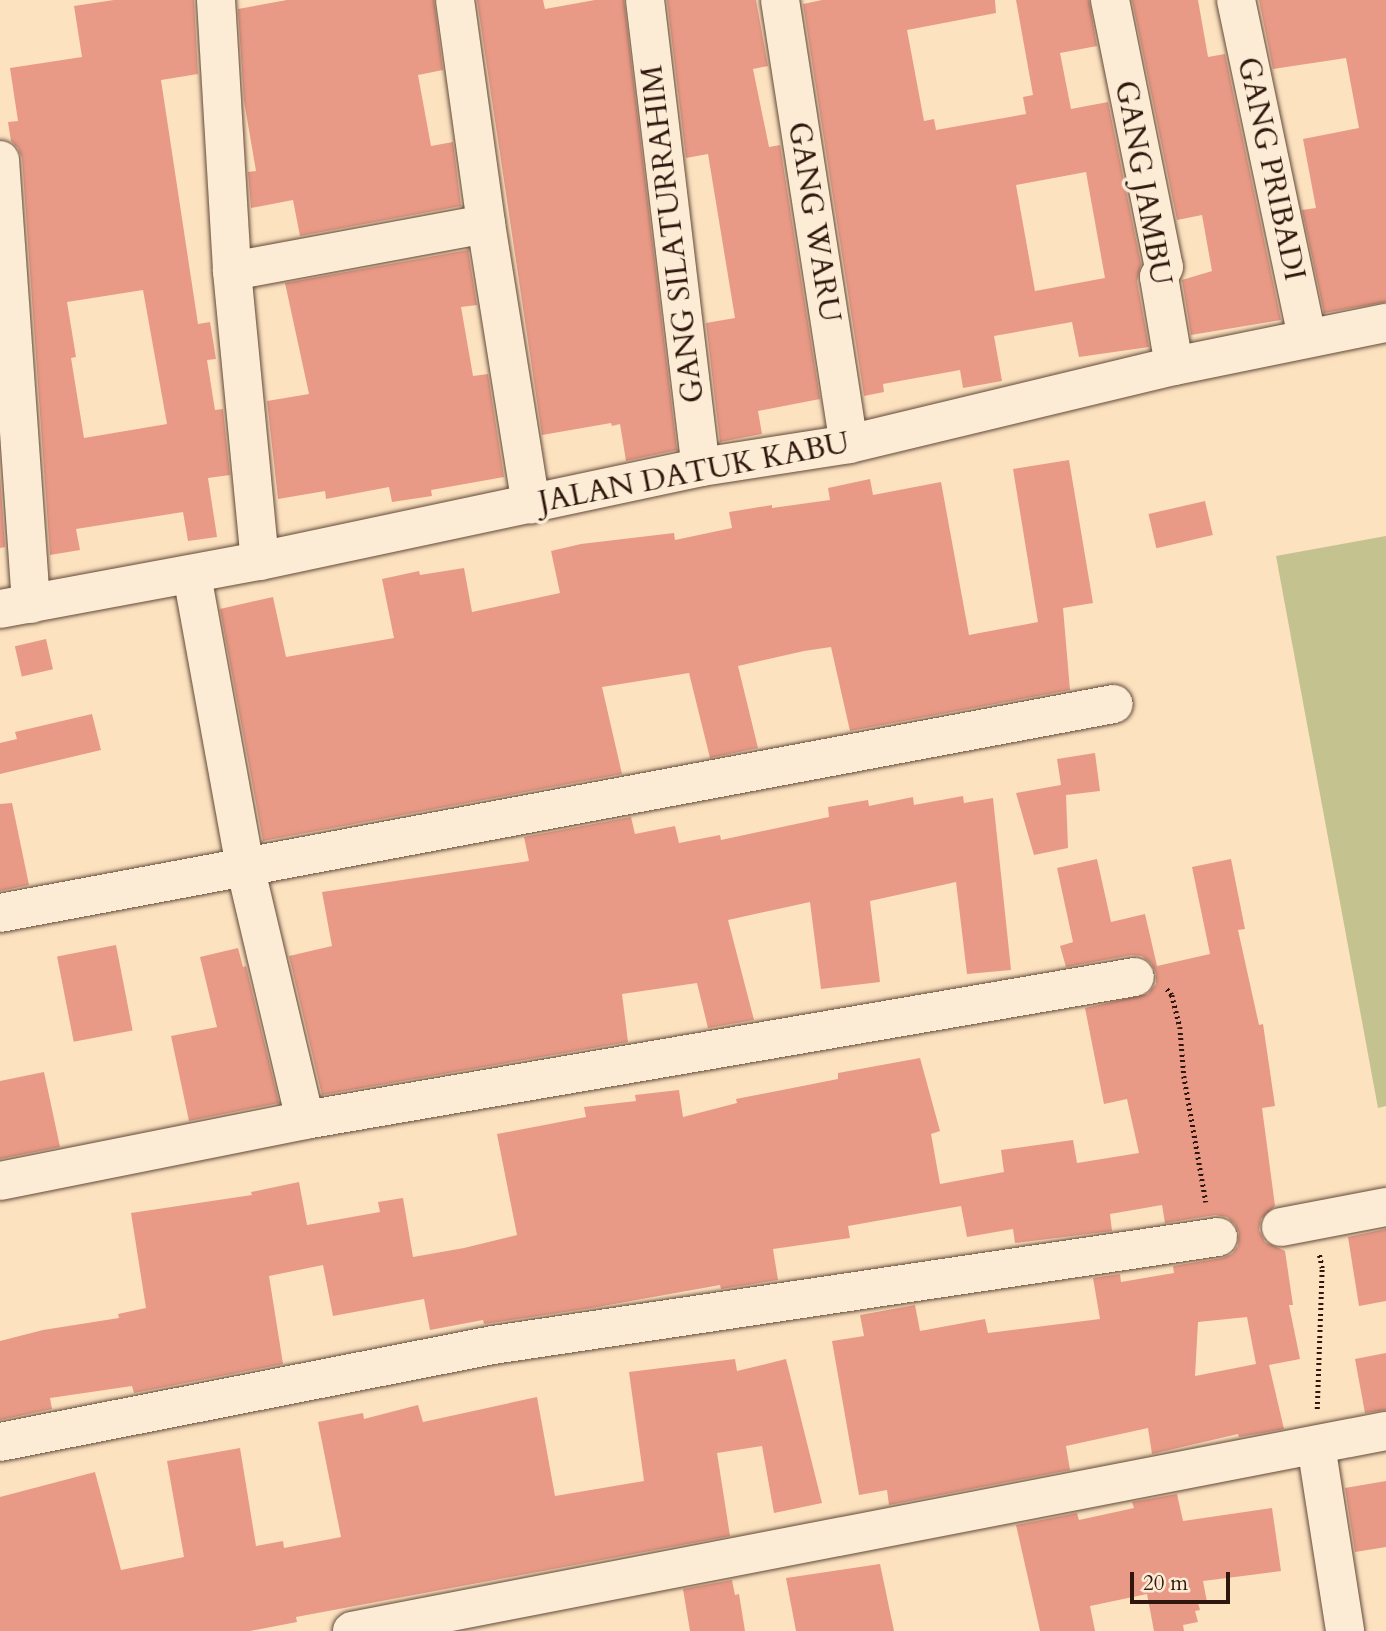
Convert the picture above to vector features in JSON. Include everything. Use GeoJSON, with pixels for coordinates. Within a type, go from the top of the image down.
{"type":"FeatureCollection","features":[{"type":"Feature","properties":{"kind":"street"},"geometry":{"type":"LineString","coordinates":[[216,0],[232,271],[260,562]]}},
{"type":"Feature","properties":{"kind":"street"},"geometry":{"type":"LineString","coordinates":[[454,0],[486,224],[531,504]]}},
{"type":"Feature","properties":{"kind":"street","name":"GANG SILATURRAHIM"},"geometry":{"type":"LineString","coordinates":[[645,0],[701,467]]}},
{"type":"Feature","properties":{"kind":"street","name":"GANG WARU"},"geometry":{"type":"LineString","coordinates":[[779,0],[849,444]]}},
{"type":"Feature","properties":{"kind":"street","name":"GANG JAMBU"},"geometry":{"type":"LineString","coordinates":[[1110,0],[1164,267],[1159,277],[1174,366]]}},
{"type":"Feature","properties":{"kind":"street","name":"GANG PRIBADI"},"geometry":{"type":"LineString","coordinates":[[1236,0],[1307,338]]}},
{"type":"Feature","properties":{"kind":"street"},"geometry":{"type":"LineString","coordinates":[[0,160],[15,607]]}},
{"type":"Feature","properties":{"kind":"street"},"geometry":{"type":"LineString","coordinates":[[232,271],[486,224]]}},
{"type":"Feature","properties":{"kind":"street","name":"JALAN DATUK KABU"},"geometry":{"type":"LineString","coordinates":[[15,607],[260,562],[701,467],[849,444],[1174,366],[1386,323]]}},
{"type":"Feature","properties":{"kind":"street"},"geometry":{"type":"LineString","coordinates":[[192,575],[245,866],[305,1120]]}},
{"type":"Feature","properties":{"kind":"street"},"geometry":{"type":"LineString","coordinates":[[0,914],[1114,704]]}},
{"type":"Feature","properties":{"kind":"street"},"geometry":{"type":"LineString","coordinates":[[0,1181],[305,1120],[1135,977]]}},
{"type":"Feature","properties":{"kind":"street"},"geometry":{"type":"LineString","coordinates":[[1281,1227],[1386,1207]]}},
{"type":"Feature","properties":{"kind":"street"},"geometry":{"type":"LineString","coordinates":[[0,1442],[493,1345],[1218,1237]]}},
{"type":"Feature","properties":{"kind":"street"},"geometry":{"type":"LineString","coordinates":[[352,1631],[1386,1431]]}},
{"type":"Feature","properties":{"kind":"street"},"geometry":{"type":"LineString","coordinates":[[1316,1445],[1345,1631]]}},
{"type":"Feature","properties":{"kind":"path"},"geometry":{"type":"LineString","coordinates":[[1135,977],[1161,982],[1172,995],[1201,1185],[1218,1237]]}},
{"type":"Feature","properties":{"kind":"path"},"geometry":{"type":"LineString","coordinates":[[1281,1227],[1309,1239],[1318,1251],[1322,1268],[1316,1445]]}},
{"type":"Feature","properties":{"kind":"shaded area"},"geometry":{"type":"Polygon","coordinates":[[[1386,536],[1386,1106],[1378,1108],[1276,556],[1386,536]]]}},
{"type":"Feature","properties":{"kind":"building"},"geometry":{"type":"Polygon","coordinates":[[[114,0],[194,0],[198,74],[161,80],[198,324],[210,322],[216,359],[207,360],[215,410],[223,409],[230,475],[208,478],[217,537],[188,541],[183,512],[76,529],[80,550],[50,555],[22,158],[11,141],[8,122],[18,121],[10,68],[82,57],[74,6],[114,0]],[[143,290],[67,302],[76,357],[71,358],[84,438],[167,424],[143,290]]]}},
{"type":"Feature","properties":{"kind":"building"},"geometry":{"type":"Polygon","coordinates":[[[287,0],[434,0],[443,70],[418,75],[431,146],[453,142],[461,206],[300,236],[293,200],[251,208],[248,172],[256,171],[244,101],[238,9],[287,0]]]}},
{"type":"Feature","properties":{"kind":"building"},"geometry":{"type":"Polygon","coordinates":[[[477,0],[543,0],[545,9],[595,0],[624,0],[677,450],[626,461],[620,424],[612,426],[611,423],[542,435],[477,0]]]}},
{"type":"Feature","properties":{"kind":"building"},"geometry":{"type":"Polygon","coordinates":[[[667,0],[756,0],[768,66],[753,69],[769,147],[780,145],[820,399],[758,411],[762,434],[720,442],[706,323],[735,318],[708,154],[686,158],[667,0]]]}},
{"type":"Feature","properties":{"kind":"building"},"geometry":{"type":"Polygon","coordinates":[[[822,0],[995,0],[996,13],[907,30],[924,121],[934,119],[936,130],[1026,114],[1023,97],[1033,95],[1016,0],[1089,0],[1097,46],[1060,53],[1071,109],[1108,102],[1141,264],[1137,281],[1149,347],[1079,357],[1072,322],[994,336],[1002,381],[963,388],[960,370],[883,384],[884,392],[864,396],[803,4],[822,0]],[[1086,172],[1016,185],[1035,291],[1105,278],[1086,172]]]}},
{"type":"Feature","properties":{"kind":"building"},"geometry":{"type":"Polygon","coordinates":[[[1132,0],[1198,0],[1208,57],[1225,54],[1281,320],[1191,335],[1182,280],[1212,271],[1202,215],[1177,220],[1132,0]]]}},
{"type":"Feature","properties":{"kind":"building"},"geometry":{"type":"Polygon","coordinates":[[[1259,0],[1386,0],[1386,302],[1324,313],[1302,210],[1316,208],[1303,139],[1359,128],[1346,58],[1273,69],[1259,0]]]}},
{"type":"Feature","properties":{"kind":"building"},"geometry":{"type":"Polygon","coordinates":[[[468,250],[477,305],[461,307],[473,376],[488,374],[504,477],[431,490],[432,496],[392,502],[389,487],[326,499],[325,491],[278,499],[267,401],[309,394],[285,283],[468,250]]]}},
{"type":"Feature","properties":{"kind":"building"},"geometry":{"type":"Polygon","coordinates":[[[1069,460],[1093,603],[1063,608],[1070,690],[850,731],[831,647],[804,651],[738,666],[758,748],[710,758],[689,673],[602,687],[622,774],[263,841],[220,609],[273,597],[286,657],[394,638],[382,579],[419,571],[420,575],[464,568],[472,612],[560,593],[551,551],[581,544],[674,533],[675,540],[732,528],[729,512],[830,500],[828,488],[870,479],[873,495],[941,482],[969,635],[1038,622],[1013,469],[1069,460]]]}},
{"type":"Feature","properties":{"kind":"building"},"geometry":{"type":"Polygon","coordinates":[[[0,474],[5,547],[0,548],[0,474]]]}},
{"type":"Feature","properties":{"kind":"building"},"geometry":{"type":"Polygon","coordinates":[[[1205,501],[1213,535],[1156,548],[1148,514],[1205,501]]]}},
{"type":"Feature","properties":{"kind":"building"},"geometry":{"type":"Polygon","coordinates":[[[46,639],[53,669],[22,676],[15,646],[46,639]]]}},
{"type":"Feature","properties":{"kind":"building"},"geometry":{"type":"Polygon","coordinates":[[[92,714],[101,750],[0,774],[0,743],[17,739],[15,732],[92,714]]]}},
{"type":"Feature","properties":{"kind":"building"},"geometry":{"type":"Polygon","coordinates":[[[1095,753],[1100,791],[1066,795],[1068,848],[1034,855],[1016,793],[1061,785],[1057,759],[1095,753]]]}},
{"type":"Feature","properties":{"kind":"building"},"geometry":{"type":"Polygon","coordinates":[[[963,796],[964,803],[993,798],[1011,970],[967,974],[956,882],[870,901],[880,982],[821,989],[810,902],[728,920],[754,1020],[708,1028],[697,983],[622,994],[628,1042],[322,1095],[289,956],[332,946],[322,892],[529,861],[524,837],[631,817],[635,834],[675,826],[679,843],[720,835],[721,840],[829,817],[828,807],[868,800],[869,806],[913,797],[914,805],[963,796]]]}},
{"type":"Feature","properties":{"kind":"building"},"geometry":{"type":"Polygon","coordinates":[[[12,803],[29,885],[0,891],[0,804],[12,803]]]}},
{"type":"Feature","properties":{"kind":"building"},"geometry":{"type":"Polygon","coordinates":[[[1097,859],[1111,922],[1145,914],[1157,966],[1210,954],[1192,867],[1231,859],[1245,929],[1238,930],[1259,1025],[1263,1024],[1275,1106],[1262,1108],[1275,1206],[1261,1219],[1259,1230],[1265,1242],[1285,1251],[1293,1305],[1289,1305],[1300,1359],[1269,1365],[1284,1429],[1239,1437],[1238,1434],[1152,1454],[1148,1428],[1066,1446],[1070,1470],[889,1505],[887,1490],[859,1495],[832,1341],[864,1336],[860,1315],[915,1305],[920,1331],[985,1319],[988,1333],[1100,1319],[1093,1278],[1120,1274],[1121,1282],[1174,1273],[1173,1266],[1222,1258],[1232,1254],[1238,1246],[1239,1233],[1235,1224],[1227,1217],[1215,1215],[1165,1223],[1162,1205],[1110,1214],[1112,1231],[1015,1243],[1013,1229],[967,1237],[961,1206],[848,1226],[850,1238],[773,1249],[778,1280],[721,1289],[720,1285],[592,1308],[484,1324],[483,1320],[430,1330],[424,1299],[333,1316],[323,1265],[269,1276],[283,1364],[134,1393],[132,1386],[50,1398],[52,1409],[0,1420],[0,1341],[43,1330],[119,1318],[118,1314],[146,1308],[131,1213],[252,1195],[251,1192],[299,1182],[307,1225],[380,1212],[378,1202],[403,1198],[413,1257],[464,1248],[517,1235],[497,1134],[586,1117],[584,1107],[636,1101],[635,1095],[679,1090],[683,1117],[737,1103],[736,1099],[838,1079],[838,1073],[920,1058],[940,1131],[931,1134],[940,1184],[1004,1172],[1001,1150],[1073,1140],[1077,1163],[1139,1153],[1127,1099],[1104,1104],[1085,1008],[1148,994],[1156,984],[1156,973],[1151,963],[1142,956],[1132,955],[1066,967],[1060,946],[1073,942],[1057,868],[1097,859]],[[1247,1317],[1198,1322],[1195,1376],[1256,1364],[1247,1317]]]}},
{"type":"Feature","properties":{"kind":"building"},"geometry":{"type":"Polygon","coordinates":[[[116,945],[133,1030],[74,1042],[57,956],[116,945]]]}},
{"type":"Feature","properties":{"kind":"building"},"geometry":{"type":"Polygon","coordinates":[[[238,948],[243,967],[246,966],[279,1103],[189,1121],[171,1036],[217,1027],[200,957],[238,948]]]}},
{"type":"Feature","properties":{"kind":"building"},"geometry":{"type":"Polygon","coordinates":[[[44,1072],[60,1147],[0,1159],[0,1081],[44,1072]]]}},
{"type":"Feature","properties":{"kind":"building"},"geometry":{"type":"Polygon","coordinates":[[[1386,1229],[1386,1301],[1359,1306],[1348,1237],[1386,1229]]]}},
{"type":"Feature","properties":{"kind":"building"},"geometry":{"type":"Polygon","coordinates":[[[1386,1353],[1386,1410],[1365,1413],[1355,1359],[1386,1353]]]}},
{"type":"Feature","properties":{"kind":"building"},"geometry":{"type":"Polygon","coordinates":[[[735,1359],[737,1371],[786,1359],[822,1503],[774,1513],[762,1446],[717,1453],[730,1536],[296,1617],[297,1622],[250,1631],[0,1631],[0,1497],[95,1472],[121,1570],[184,1557],[167,1461],[240,1448],[256,1546],[283,1541],[284,1548],[341,1537],[318,1422],[363,1413],[364,1419],[418,1405],[423,1422],[537,1397],[555,1496],[644,1481],[629,1372],[735,1359]]]}},
{"type":"Feature","properties":{"kind":"building"},"geometry":{"type":"Polygon","coordinates":[[[1386,1481],[1386,1547],[1355,1552],[1345,1488],[1386,1481]]]}},
{"type":"Feature","properties":{"kind":"building"},"geometry":{"type":"Polygon","coordinates":[[[1177,1494],[1183,1521],[1272,1508],[1281,1571],[1203,1581],[1207,1602],[1198,1603],[1200,1610],[1195,1611],[1198,1622],[1183,1625],[1184,1631],[1154,1631],[1147,1594],[1090,1606],[1095,1631],[1040,1631],[1016,1525],[1077,1513],[1079,1520],[1134,1508],[1132,1502],[1177,1494]]]}},
{"type":"Feature","properties":{"kind":"building"},"geometry":{"type":"Polygon","coordinates":[[[880,1564],[894,1631],[796,1631],[786,1578],[880,1564]]]}},
{"type":"Feature","properties":{"kind":"building"},"geometry":{"type":"Polygon","coordinates":[[[732,1580],[735,1595],[739,1594],[745,1631],[690,1631],[683,1589],[732,1580]]]}}]}
